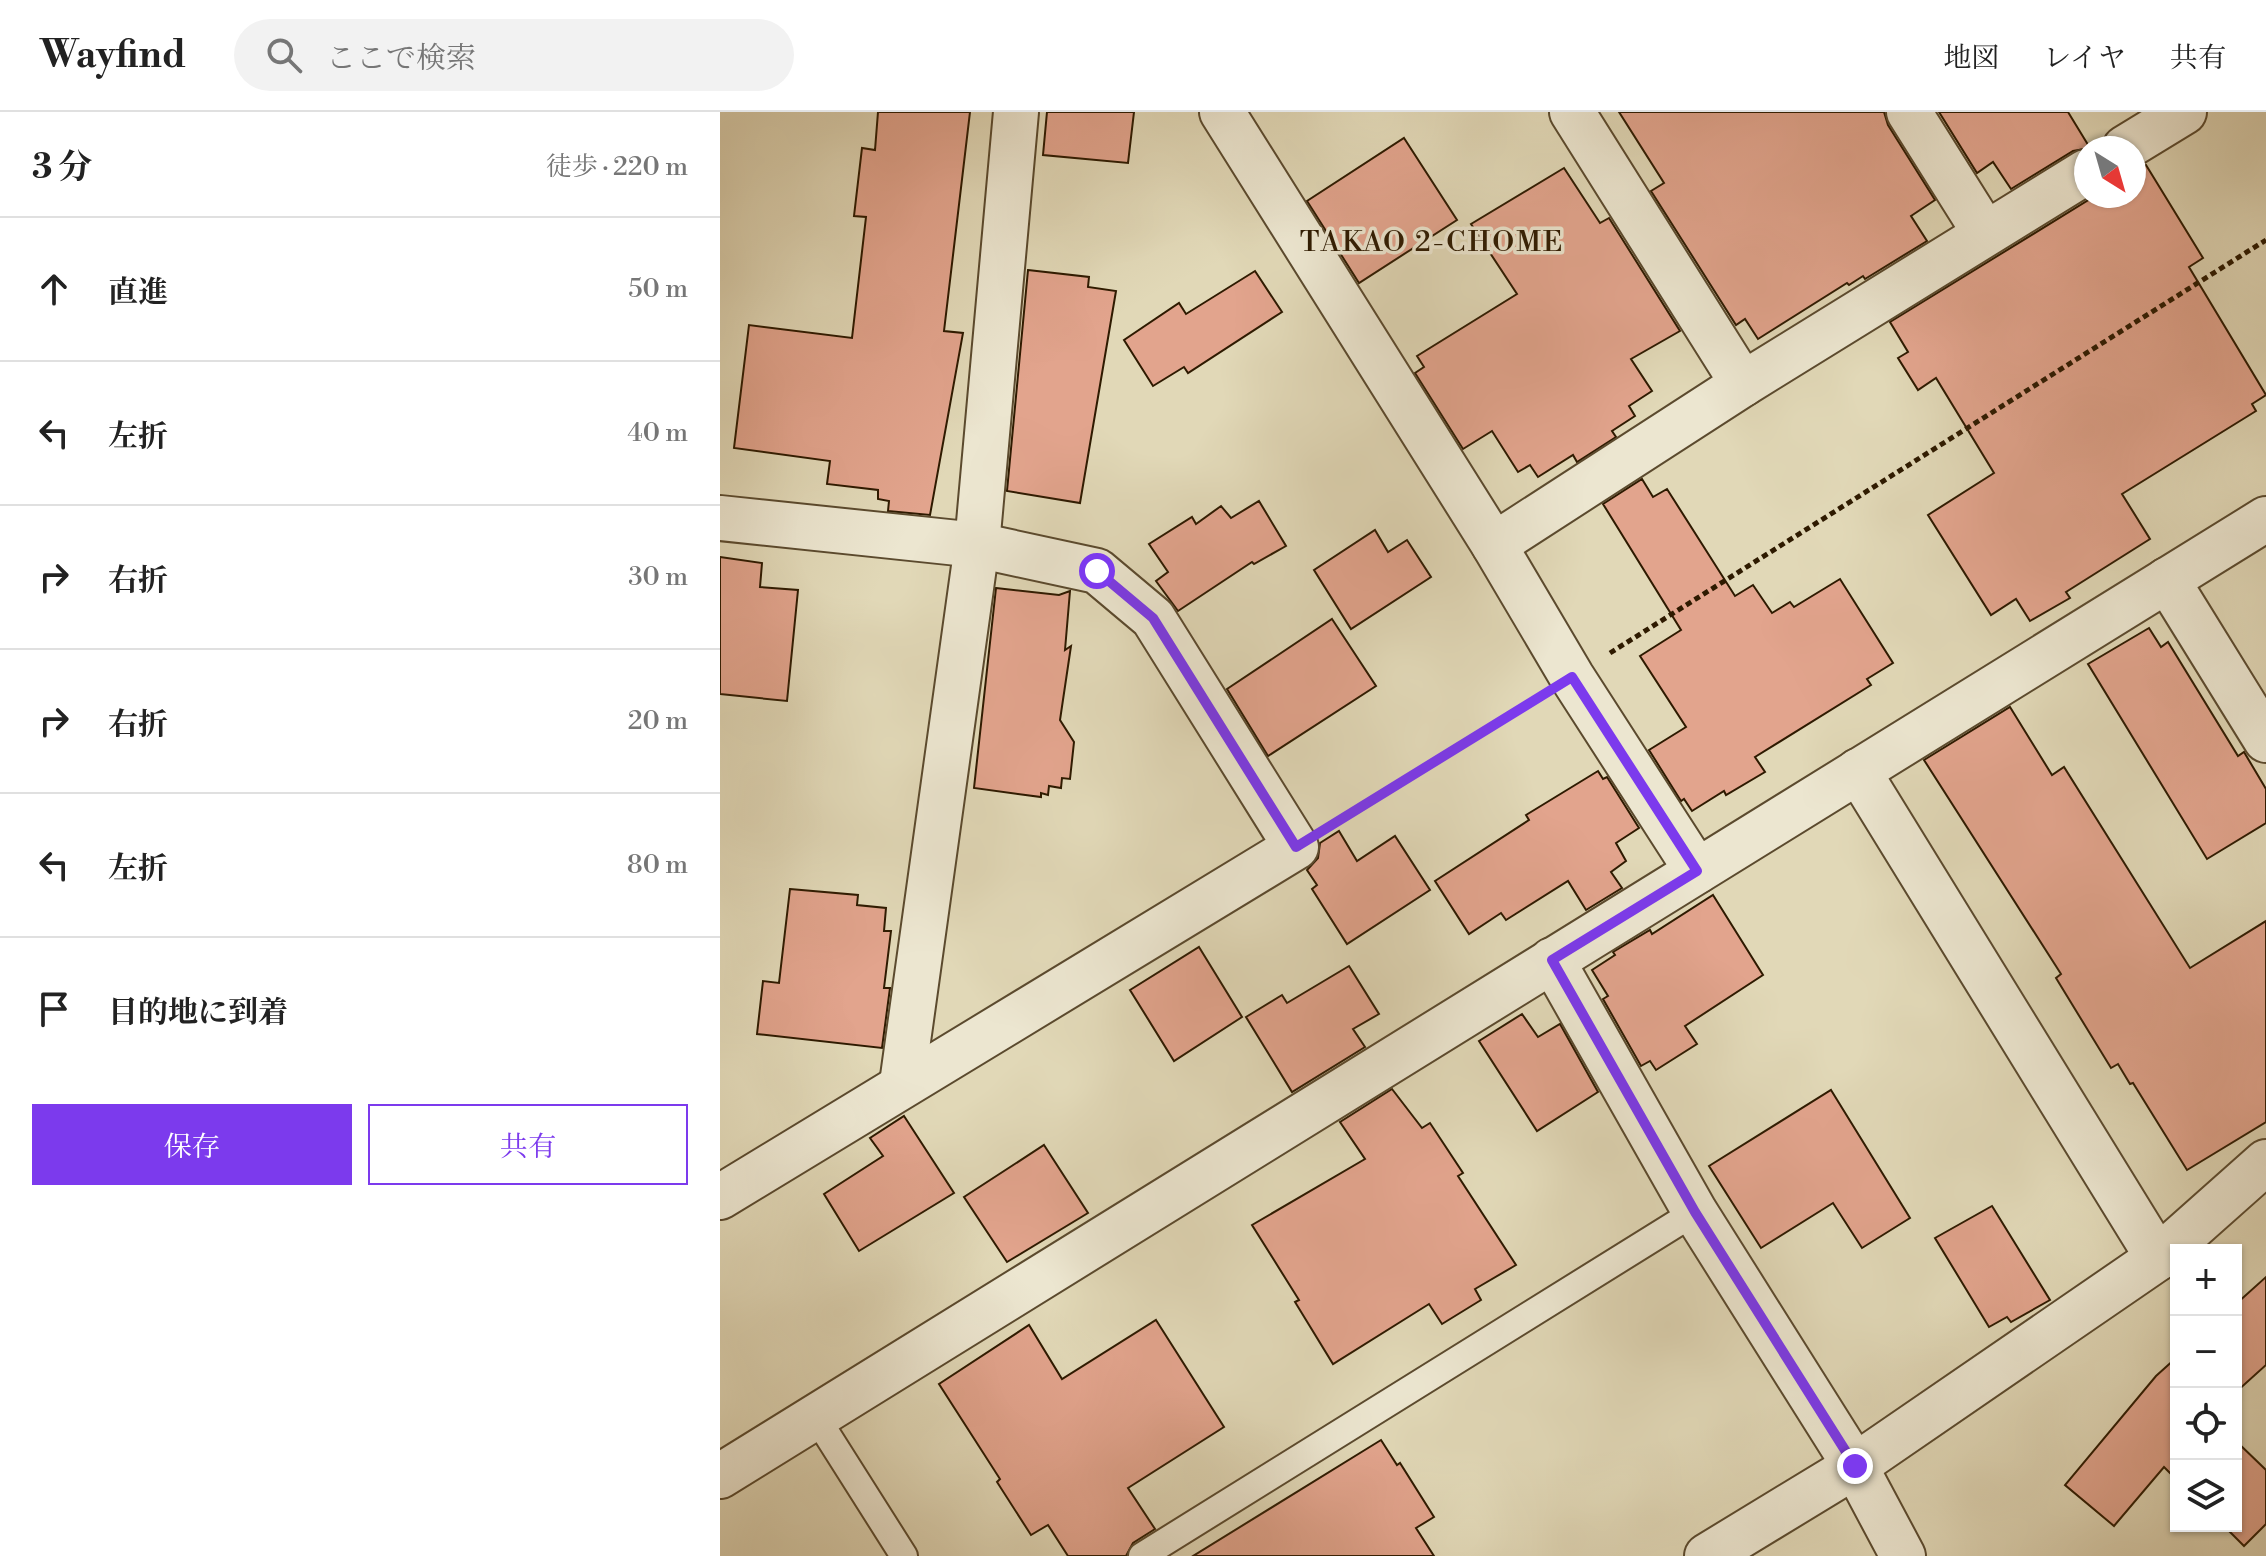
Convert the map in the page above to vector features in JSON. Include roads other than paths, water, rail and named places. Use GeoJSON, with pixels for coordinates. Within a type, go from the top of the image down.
{"type":"FeatureCollection","features":[{"type":"Feature","properties":{"kind":"street"},"geometry":{"type":"LineString","coordinates":[[902,1084],[977,545],[1016,112]]}},
{"type":"Feature","properties":{"kind":"street"},"geometry":{"type":"LineString","coordinates":[[1222,112],[1494,545],[1572,677],[1697,871]]}},
{"type":"Feature","properties":{"kind":"street"},"geometry":{"type":"LineString","coordinates":[[1572,112],[1743,384]]}},
{"type":"Feature","properties":{"kind":"street"},"geometry":{"type":"LineString","coordinates":[[1909,112],[1985,233]]}},
{"type":"Feature","properties":{"kind":"street"},"geometry":{"type":"LineString","coordinates":[[2145,136],[2184,112]]}},
{"type":"Feature","properties":{"kind":"street"},"geometry":{"type":"LineString","coordinates":[[1494,545],[1743,384],[2074,179]]}},
{"type":"Feature","properties":{"kind":"street"},"geometry":{"type":"LineString","coordinates":[[720,518],[977,545],[1097,571],[1153,618],[1296,847],[720,1197]]}},
{"type":"Feature","properties":{"kind":"street"},"geometry":{"type":"LineString","coordinates":[[720,1476],[2266,519]]}},
{"type":"Feature","properties":{"kind":"street"},"geometry":{"type":"LineString","coordinates":[[2167,580],[2266,740]]}},
{"type":"Feature","properties":{"kind":"street"},"geometry":{"type":"LineString","coordinates":[[1858,771],[2158,1258]]}},
{"type":"Feature","properties":{"kind":"street"},"geometry":{"type":"LineString","coordinates":[[1552,960],[1695,1212],[1855,1466],[1903,1556]]}},
{"type":"Feature","properties":{"kind":"street"},"geometry":{"type":"LineString","coordinates":[[1707,1556],[1855,1466],[2158,1258],[2266,1162]]}},
{"type":"Feature","properties":{"kind":"lane"},"geometry":{"type":"LineString","coordinates":[[1142,1556],[1695,1212]]}},
{"type":"Feature","properties":{"kind":"lane"},"geometry":{"type":"LineString","coordinates":[[816,1417],[904,1556]]}},
{"type":"Feature","properties":{"kind":"district","name":"TAKAO 2-CHOME"},"geometry":{"type":"Point","coordinates":[1432,241]}}]}
